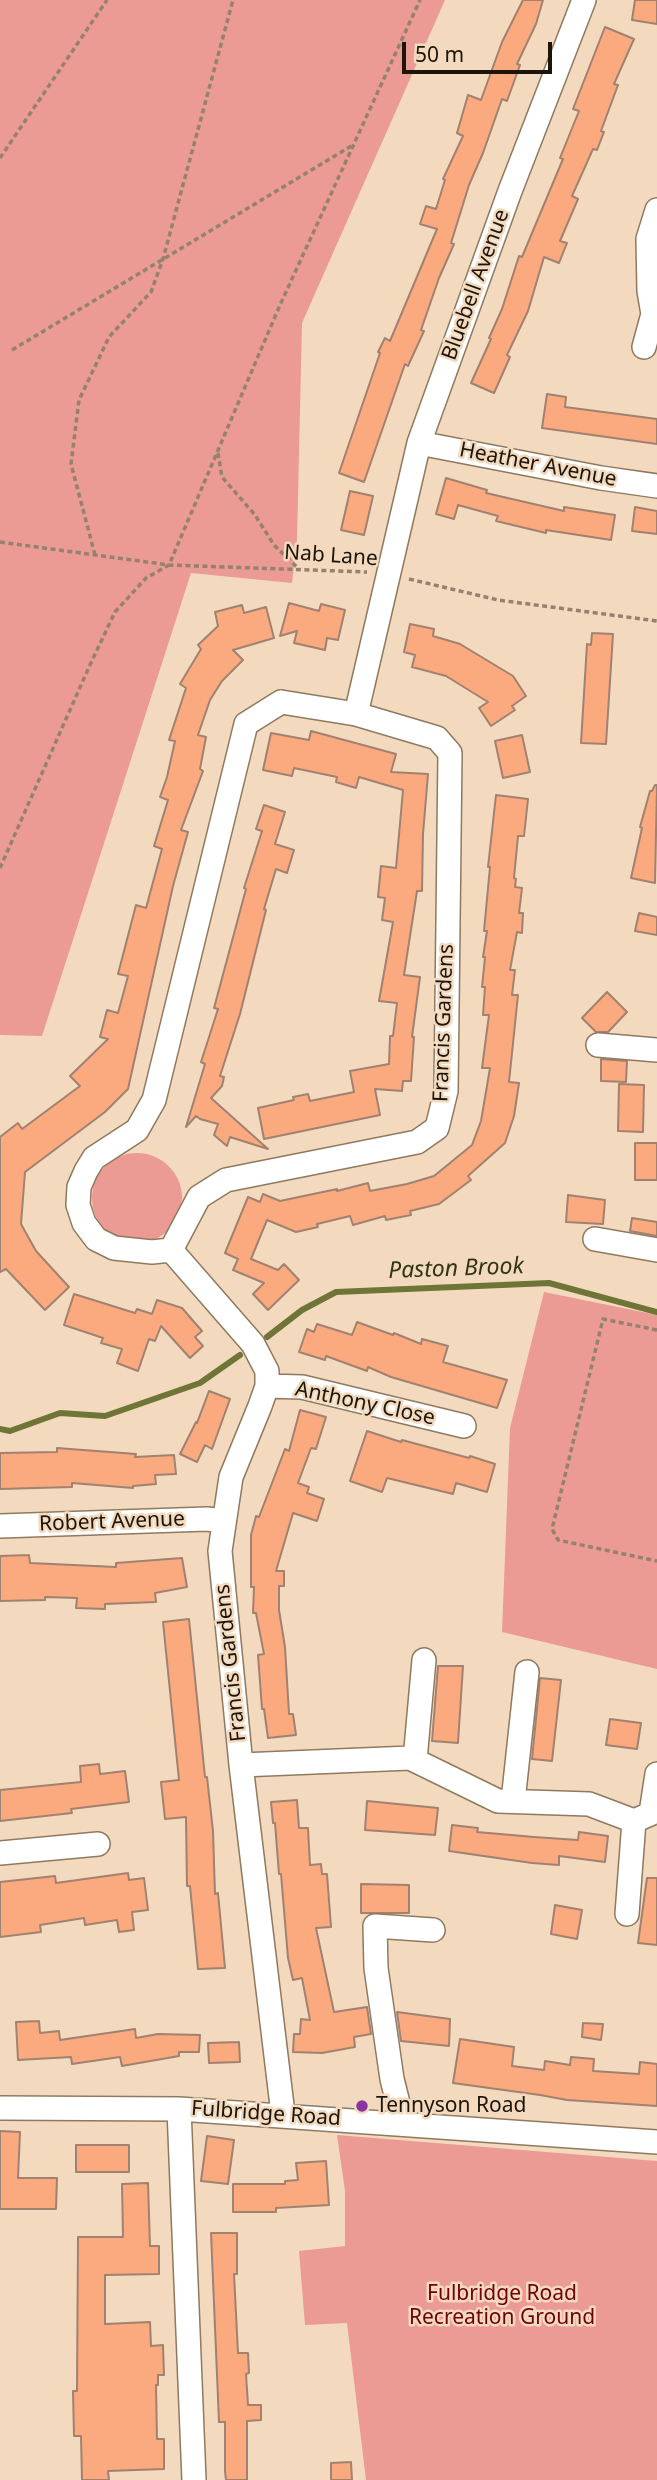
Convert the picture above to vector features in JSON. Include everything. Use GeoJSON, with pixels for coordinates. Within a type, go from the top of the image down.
{"type":"FeatureCollection","features":[{"type":"Feature","properties":{"kind":"street","name":"Bluebell Avenue"},"geometry":{"type":"LineString","coordinates":[[390,568],[419,443],[510,191],[584,0]]}},
{"type":"Feature","properties":{"kind":"street"},"geometry":{"type":"LineString","coordinates":[[644,347],[653,314],[649,291],[648,239],[657,210]]}},
{"type":"Feature","properties":{"kind":"street","name":"Heather Avenue"},"geometry":{"type":"LineString","coordinates":[[419,443],[657,486]]}},
{"type":"Feature","properties":{"kind":"street"},"geometry":{"type":"LineString","coordinates":[[356,714],[390,568]]}},
{"type":"Feature","properties":{"kind":"street","name":"Francis Gardens"},"geometry":{"type":"LineString","coordinates":[[281,702],[356,714],[437,738],[450,753],[446,1091],[437,1128],[417,1142],[226,1180],[199,1197],[172,1250],[152,1252],[114,1248],[96,1239],[84,1223],[78,1205],[79,1187],[94,1158],[137,1130],[155,1100],[246,724],[281,702]]}},
{"type":"Feature","properties":{"kind":"street"},"geometry":{"type":"LineString","coordinates":[[597,1045],[657,1050]]}},
{"type":"Feature","properties":{"kind":"street"},"geometry":{"type":"LineString","coordinates":[[595,1239],[657,1250]]}},
{"type":"Feature","properties":{"kind":"street"},"geometry":{"type":"LineString","coordinates":[[172,1250],[253,1345],[267,1371],[267,1386]]}},
{"type":"Feature","properties":{"kind":"street","name":"Francis Gardens"},"geometry":{"type":"LineString","coordinates":[[267,1386],[232,1477],[220,1552],[283,2114]]}},
{"type":"Feature","properties":{"kind":"street","name":"Anthony Close"},"geometry":{"type":"LineString","coordinates":[[267,1386],[302,1387],[464,1426]]}},
{"type":"Feature","properties":{"kind":"street","name":"Robert Avenue"},"geometry":{"type":"LineString","coordinates":[[0,1526],[207,1519],[223,1521]]}},
{"type":"Feature","properties":{"kind":"street"},"geometry":{"type":"LineString","coordinates":[[415,1760],[424,1660]]}},
{"type":"Feature","properties":{"kind":"street"},"geometry":{"type":"LineString","coordinates":[[513,1801],[527,1672]]}},
{"type":"Feature","properties":{"kind":"street"},"geometry":{"type":"LineString","coordinates":[[242,1765],[411,1758],[498,1801],[589,1804],[648,1815]]}},
{"type":"Feature","properties":{"kind":"street"},"geometry":{"type":"LineString","coordinates":[[627,1914],[657,1774]]}},
{"type":"Feature","properties":{"kind":"street"},"geometry":{"type":"LineString","coordinates":[[0,1853],[99,1844]]}},
{"type":"Feature","properties":{"kind":"street"},"geometry":{"type":"LineString","coordinates":[[403,2123],[392,2079],[376,1968],[375,1926],[433,1930]]}},
{"type":"Feature","properties":{"kind":"street","name":"Fulbridge Road"},"geometry":{"type":"LineString","coordinates":[[0,2108],[179,2109],[283,2114],[657,2142]]}},
{"type":"Feature","properties":{"kind":"street"},"geometry":{"type":"LineString","coordinates":[[179,2109],[194,2480]]}},
{"type":"Feature","properties":{"kind":"path"},"geometry":{"type":"LineString","coordinates":[[0,158],[107,0]]}},
{"type":"Feature","properties":{"kind":"path"},"geometry":{"type":"LineString","coordinates":[[95,555],[71,464],[79,400],[109,337],[151,292],[163,259],[233,0]]}},
{"type":"Feature","properties":{"kind":"path"},"geometry":{"type":"LineString","coordinates":[[0,868],[115,612],[146,578],[169,565],[280,304],[420,0]]}},
{"type":"Feature","properties":{"kind":"path"},"geometry":{"type":"LineString","coordinates":[[12,349],[353,145]]}},
{"type":"Feature","properties":{"kind":"path"},"geometry":{"type":"LineString","coordinates":[[217,451],[222,477],[255,515],[274,545],[300,570]]}},
{"type":"Feature","properties":{"kind":"path","name":"Nab Lane"},"geometry":{"type":"LineString","coordinates":[[0,542],[169,565],[370,572],[390,568],[498,600],[657,621]]}},
{"type":"Feature","properties":{"kind":"path"},"geometry":{"type":"LineString","coordinates":[[657,1330],[603,1319],[552,1529],[558,1541],[657,1560]]}},
{"type":"Feature","properties":{"kind":"green space"},"geometry":{"type":"Polygon","coordinates":[[[0,0],[445,0],[302,323],[297,540],[292,583],[191,573],[42,1036],[0,1035],[0,0]]]}},
{"type":"Feature","properties":{"kind":"green space"},"geometry":{"type":"Polygon","coordinates":[[[128,1153],[146,1153],[162,1160],[175,1173],[182,1189],[182,1207],[175,1223],[162,1236],[146,1243],[128,1243],[112,1236],[99,1223],[92,1207],[92,1189],[99,1173],[112,1160],[128,1153]]]}},
{"type":"Feature","properties":{"kind":"green space"},"geometry":{"type":"Polygon","coordinates":[[[544,1292],[657,1315],[657,1669],[502,1632],[510,1428],[544,1292]]]}},
{"type":"Feature","properties":{"kind":"green space","name":"Fulbridge Road Recreation Ground"},"geometry":{"type":"Polygon","coordinates":[[[337,2135],[657,2161],[657,2480],[366,2480],[347,2323],[305,2325],[299,2251],[345,2246],[345,2191],[337,2135]]]}},
{"type":"Feature","properties":{"kind":"building"},"geometry":{"type":"Polygon","coordinates":[[[523,0],[543,0],[536,24],[517,64],[520,65],[507,101],[502,99],[469,185],[451,243],[454,244],[421,330],[424,331],[408,366],[405,364],[364,482],[339,473],[380,353],[378,352],[385,338],[390,341],[437,229],[420,224],[426,206],[436,209],[445,180],[443,179],[463,136],[457,133],[468,95],[481,100],[502,42],[523,0]]]}},
{"type":"Feature","properties":{"kind":"building"},"geometry":{"type":"Polygon","coordinates":[[[635,0],[657,0],[657,24],[632,20],[635,0]]]}},
{"type":"Feature","properties":{"kind":"building"},"geometry":{"type":"Polygon","coordinates":[[[605,27],[634,39],[614,84],[618,85],[597,150],[593,149],[572,196],[578,199],[560,241],[567,243],[559,263],[544,257],[528,311],[507,355],[510,357],[494,393],[471,383],[491,339],[489,338],[502,309],[519,256],[522,257],[563,159],[560,158],[579,111],[573,109],[605,27]]]}},
{"type":"Feature","properties":{"kind":"building"},"geometry":{"type":"Polygon","coordinates":[[[547,394],[566,397],[565,407],[657,419],[657,444],[542,428],[547,394]]]}},
{"type":"Feature","properties":{"kind":"building"},"geometry":{"type":"Polygon","coordinates":[[[446,478],[487,490],[486,493],[564,511],[564,507],[615,515],[611,540],[546,530],[546,533],[496,521],[498,516],[458,505],[454,519],[436,514],[446,478]]]}},
{"type":"Feature","properties":{"kind":"building"},"geometry":{"type":"Polygon","coordinates":[[[350,491],[373,496],[364,535],[341,530],[350,491]]]}},
{"type":"Feature","properties":{"kind":"building"},"geometry":{"type":"Polygon","coordinates":[[[635,507],[657,511],[657,534],[632,531],[635,507]]]}},
{"type":"Feature","properties":{"kind":"building"},"geometry":{"type":"Polygon","coordinates":[[[289,603],[319,611],[321,604],[345,610],[338,640],[327,638],[325,650],[294,643],[297,631],[280,636],[289,603]]]}},
{"type":"Feature","properties":{"kind":"building"},"geometry":{"type":"Polygon","coordinates":[[[242,605],[244,613],[266,607],[274,638],[233,650],[243,660],[222,681],[210,700],[198,735],[206,737],[200,769],[203,771],[181,830],[188,832],[173,886],[128,1089],[105,1112],[25,1172],[21,1224],[36,1251],[69,1287],[45,1310],[6,1269],[0,1272],[0,1137],[18,1123],[22,1129],[80,1086],[70,1076],[108,1039],[100,1037],[107,1010],[118,1013],[128,976],[118,974],[136,905],[146,908],[162,849],[154,846],[168,800],[160,797],[175,741],[169,740],[186,688],[180,684],[201,649],[198,645],[218,626],[215,612],[242,605]]]}},
{"type":"Feature","properties":{"kind":"building"},"geometry":{"type":"Polygon","coordinates":[[[410,624],[434,629],[433,636],[460,644],[513,676],[526,696],[512,706],[515,710],[491,726],[479,708],[488,702],[446,676],[412,667],[415,655],[404,652],[410,624]]]}},
{"type":"Feature","properties":{"kind":"building"},"geometry":{"type":"Polygon","coordinates":[[[592,633],[613,634],[606,744],[581,743],[587,644],[591,645],[592,633]]]}},
{"type":"Feature","properties":{"kind":"building"},"geometry":{"type":"Polygon","coordinates":[[[311,731],[396,754],[391,772],[428,774],[422,891],[417,891],[404,975],[420,977],[412,1037],[411,1081],[403,1081],[402,1091],[375,1089],[380,1115],[264,1139],[258,1108],[308,1094],[310,1101],[354,1092],[350,1071],[389,1064],[390,1036],[393,1036],[397,1003],[379,1001],[393,922],[382,920],[385,898],[378,897],[381,866],[396,868],[403,790],[359,777],[356,788],[336,782],[337,777],[294,768],[292,776],[263,770],[271,733],[309,740],[311,731]]]}},
{"type":"Feature","properties":{"kind":"building"},"geometry":{"type":"Polygon","coordinates":[[[522,735],[530,772],[503,778],[495,741],[522,735]]]}},
{"type":"Feature","properties":{"kind":"building"},"geometry":{"type":"Polygon","coordinates":[[[655,785],[655,883],[631,878],[642,828],[640,827],[650,791],[655,785]]]}},
{"type":"Feature","properties":{"kind":"building"},"geometry":{"type":"Polygon","coordinates":[[[496,795],[528,799],[524,836],[518,836],[514,878],[515,887],[522,888],[519,913],[523,913],[522,933],[517,932],[510,970],[515,970],[512,995],[518,995],[509,1082],[519,1083],[514,1116],[505,1143],[468,1176],[471,1180],[439,1204],[410,1211],[411,1215],[386,1220],[385,1216],[353,1225],[350,1216],[296,1232],[267,1220],[251,1259],[278,1270],[284,1264],[299,1280],[268,1310],[253,1294],[264,1283],[233,1270],[238,1259],[225,1253],[248,1197],[260,1202],[263,1194],[280,1201],[368,1183],[370,1191],[407,1184],[434,1176],[472,1145],[481,1121],[490,1068],[482,1068],[489,1015],[483,1015],[485,987],[482,987],[487,931],[484,931],[488,867],[496,795]]]}},
{"type":"Feature","properties":{"kind":"building"},"geometry":{"type":"Polygon","coordinates":[[[264,805],[285,812],[275,844],[294,850],[287,873],[276,869],[240,1014],[220,1076],[224,1077],[222,1086],[211,1098],[268,1149],[230,1137],[227,1146],[214,1135],[218,1124],[196,1116],[186,1127],[205,1064],[201,1062],[218,1009],[214,1008],[246,889],[244,888],[262,831],[256,829],[264,805]]]}},
{"type":"Feature","properties":{"kind":"building"},"geometry":{"type":"Polygon","coordinates":[[[639,913],[657,917],[657,935],[635,931],[639,913]]]}},
{"type":"Feature","properties":{"kind":"building"},"geometry":{"type":"Polygon","coordinates":[[[607,992],[627,1012],[608,1032],[596,1032],[582,1018],[607,992]]]}},
{"type":"Feature","properties":{"kind":"building"},"geometry":{"type":"Polygon","coordinates":[[[601,1059],[627,1061],[626,1082],[601,1081],[601,1059]]]}},
{"type":"Feature","properties":{"kind":"building"},"geometry":{"type":"Polygon","coordinates":[[[619,1084],[644,1085],[643,1132],[618,1131],[619,1084]]]}},
{"type":"Feature","properties":{"kind":"building"},"geometry":{"type":"Polygon","coordinates":[[[635,1143],[657,1143],[657,1180],[635,1180],[635,1143]]]}},
{"type":"Feature","properties":{"kind":"building"},"geometry":{"type":"Polygon","coordinates":[[[568,1195],[605,1200],[603,1224],[566,1222],[568,1195]]]}},
{"type":"Feature","properties":{"kind":"building"},"geometry":{"type":"Polygon","coordinates":[[[632,1218],[657,1222],[657,1236],[630,1231],[632,1218]]]}},
{"type":"Feature","properties":{"kind":"building"},"geometry":{"type":"Polygon","coordinates":[[[74,1294],[135,1313],[137,1309],[152,1314],[157,1300],[182,1308],[202,1331],[195,1337],[203,1346],[190,1358],[161,1326],[155,1341],[149,1339],[138,1371],[117,1363],[122,1349],[101,1343],[103,1338],[64,1325],[74,1294]]]}},
{"type":"Feature","properties":{"kind":"building"},"geometry":{"type":"Polygon","coordinates":[[[357,1322],[421,1344],[422,1339],[448,1346],[443,1362],[507,1380],[497,1408],[391,1377],[368,1367],[367,1371],[326,1356],[325,1360],[299,1352],[307,1329],[314,1332],[317,1324],[352,1335],[357,1322]]]}},
{"type":"Feature","properties":{"kind":"building"},"geometry":{"type":"Polygon","coordinates":[[[209,1391],[230,1399],[212,1449],[205,1445],[197,1462],[180,1454],[197,1423],[209,1391]]]}},
{"type":"Feature","properties":{"kind":"building"},"geometry":{"type":"Polygon","coordinates":[[[300,1410],[326,1417],[316,1449],[311,1448],[298,1483],[309,1487],[307,1493],[324,1499],[317,1521],[293,1513],[276,1571],[284,1571],[284,1586],[279,1586],[279,1610],[285,1647],[289,1714],[293,1714],[296,1735],[268,1738],[262,1709],[258,1655],[264,1654],[256,1613],[253,1613],[251,1535],[256,1516],[259,1517],[285,1449],[289,1451],[300,1410]]]}},
{"type":"Feature","properties":{"kind":"building"},"geometry":{"type":"Polygon","coordinates":[[[367,1431],[401,1442],[402,1440],[495,1464],[487,1492],[456,1483],[453,1494],[387,1478],[382,1492],[350,1481],[367,1431]]]}},
{"type":"Feature","properties":{"kind":"building"},"geometry":{"type":"Polygon","coordinates":[[[57,1448],[136,1454],[135,1457],[174,1455],[176,1474],[155,1475],[156,1484],[133,1488],[72,1483],[72,1487],[0,1489],[0,1453],[57,1452],[57,1448]]]}},
{"type":"Feature","properties":{"kind":"building"},"geometry":{"type":"Polygon","coordinates":[[[29,1555],[30,1563],[116,1567],[116,1563],[182,1558],[187,1587],[155,1593],[156,1602],[105,1604],[105,1609],[76,1608],[77,1598],[45,1597],[45,1600],[0,1601],[0,1556],[29,1555]]]}},
{"type":"Feature","properties":{"kind":"building"},"geometry":{"type":"Polygon","coordinates":[[[189,1619],[213,1831],[215,1894],[218,1893],[225,1968],[198,1969],[190,1886],[187,1886],[186,1817],[165,1819],[161,1782],[179,1780],[163,1622],[189,1619]]]}},
{"type":"Feature","properties":{"kind":"building"},"geometry":{"type":"Polygon","coordinates":[[[438,1666],[463,1666],[458,1743],[432,1741],[438,1666]]]}},
{"type":"Feature","properties":{"kind":"building"},"geometry":{"type":"Polygon","coordinates":[[[540,1678],[561,1680],[552,1761],[532,1759],[540,1678]]]}},
{"type":"Feature","properties":{"kind":"building"},"geometry":{"type":"Polygon","coordinates":[[[610,1719],[641,1723],[637,1749],[606,1745],[610,1719]]]}},
{"type":"Feature","properties":{"kind":"building"},"geometry":{"type":"Polygon","coordinates":[[[99,1764],[100,1774],[125,1771],[129,1802],[71,1809],[72,1813],[0,1821],[0,1790],[81,1782],[80,1766],[99,1764]]]}},
{"type":"Feature","properties":{"kind":"building"},"geometry":{"type":"Polygon","coordinates":[[[297,1800],[299,1828],[308,1828],[310,1865],[321,1864],[322,1874],[327,1874],[331,1927],[316,1928],[334,2012],[367,2007],[371,2034],[354,2037],[355,2047],[322,2053],[293,2052],[294,2034],[300,2034],[301,2019],[310,2020],[302,1978],[293,1980],[288,1958],[281,1874],[271,1802],[297,1800]]]}},
{"type":"Feature","properties":{"kind":"building"},"geometry":{"type":"Polygon","coordinates":[[[367,1801],[438,1808],[435,1835],[365,1830],[367,1801]]]}},
{"type":"Feature","properties":{"kind":"building"},"geometry":{"type":"Polygon","coordinates":[[[452,1825],[478,1828],[477,1832],[534,1837],[578,1840],[579,1832],[608,1836],[605,1862],[559,1856],[559,1865],[449,1851],[452,1825]]]}},
{"type":"Feature","properties":{"kind":"building"},"geometry":{"type":"Polygon","coordinates":[[[128,1873],[129,1880],[144,1878],[148,1910],[132,1912],[134,1930],[119,1932],[117,1920],[85,1925],[84,1918],[40,1925],[41,1932],[0,1937],[0,1882],[55,1876],[56,1883],[128,1873]]]}},
{"type":"Feature","properties":{"kind":"building"},"geometry":{"type":"Polygon","coordinates":[[[647,1878],[657,1878],[657,1945],[638,1943],[647,1878]]]}},
{"type":"Feature","properties":{"kind":"building"},"geometry":{"type":"Polygon","coordinates":[[[361,1884],[409,1885],[409,1913],[361,1913],[361,1884]]]}},
{"type":"Feature","properties":{"kind":"building"},"geometry":{"type":"Polygon","coordinates":[[[555,1905],[582,1910],[577,1939],[551,1934],[555,1905]]]}},
{"type":"Feature","properties":{"kind":"building"},"geometry":{"type":"Polygon","coordinates":[[[397,2012],[450,2019],[449,2046],[401,2041],[397,2012]]]}},
{"type":"Feature","properties":{"kind":"building"},"geometry":{"type":"Polygon","coordinates":[[[39,2021],[40,2033],[59,2031],[60,2040],[135,2029],[136,2038],[158,2034],[200,2035],[199,2052],[179,2052],[179,2056],[122,2066],[120,2057],[72,2064],[71,2057],[18,2060],[16,2022],[39,2021]]]}},
{"type":"Feature","properties":{"kind":"building"},"geometry":{"type":"Polygon","coordinates":[[[583,2023],[603,2024],[601,2040],[582,2037],[583,2023]]]}},
{"type":"Feature","properties":{"kind":"building"},"geometry":{"type":"Polygon","coordinates":[[[460,2039],[514,2047],[512,2066],[544,2070],[545,2061],[570,2065],[571,2057],[594,2059],[593,2071],[639,2074],[640,2062],[657,2064],[657,2106],[567,2100],[453,2083],[460,2039]]]}},
{"type":"Feature","properties":{"kind":"building"},"geometry":{"type":"Polygon","coordinates":[[[239,2042],[240,2062],[209,2063],[208,2043],[239,2042]]]}},
{"type":"Feature","properties":{"kind":"building"},"geometry":{"type":"Polygon","coordinates":[[[0,2131],[20,2132],[18,2178],[57,2178],[56,2209],[0,2209],[0,2131]]]}},
{"type":"Feature","properties":{"kind":"building"},"geometry":{"type":"Polygon","coordinates":[[[207,2136],[234,2140],[228,2184],[201,2181],[207,2136]]]}},
{"type":"Feature","properties":{"kind":"building"},"geometry":{"type":"Polygon","coordinates":[[[76,2145],[129,2145],[129,2172],[76,2172],[76,2145]]]}},
{"type":"Feature","properties":{"kind":"building"},"geometry":{"type":"Polygon","coordinates":[[[326,2161],[329,2205],[276,2208],[276,2212],[233,2212],[233,2184],[285,2184],[285,2181],[298,2180],[296,2163],[326,2161]]]}},
{"type":"Feature","properties":{"kind":"building"},"geometry":{"type":"Polygon","coordinates":[[[148,2183],[150,2246],[159,2246],[159,2274],[105,2275],[105,2324],[150,2322],[151,2346],[163,2345],[164,2375],[158,2375],[156,2385],[157,2439],[164,2439],[164,2469],[108,2471],[109,2480],[82,2480],[81,2436],[74,2436],[73,2391],[77,2391],[78,2237],[123,2237],[122,2184],[148,2183]]]}},
{"type":"Feature","properties":{"kind":"building"},"geometry":{"type":"Polygon","coordinates":[[[211,2233],[237,2233],[237,2274],[234,2274],[238,2353],[248,2353],[248,2405],[261,2405],[261,2420],[247,2421],[247,2480],[226,2480],[225,2422],[219,2422],[211,2233]]]}},
{"type":"Feature","properties":{"kind":"building"},"geometry":{"type":"Polygon","coordinates":[[[351,2462],[352,2480],[331,2480],[331,2463],[351,2462]]]}},
{"type":"Feature","properties":{"kind":"waterway","name":"Paston Brook"},"geometry":{"type":"LineString","coordinates":[[267,1337],[302,1310],[336,1292],[549,1283],[657,1312]]}},
{"type":"Feature","properties":{"kind":"waterway","name":"Paston Brook"},"geometry":{"type":"LineString","coordinates":[[0,1429],[10,1431],[60,1413],[105,1416],[200,1383],[240,1355]]}},
{"type":"Feature","properties":{"kind":"place","name":"Tennyson Road"},"geometry":{"type":"Point","coordinates":[362,2106]}}]}
